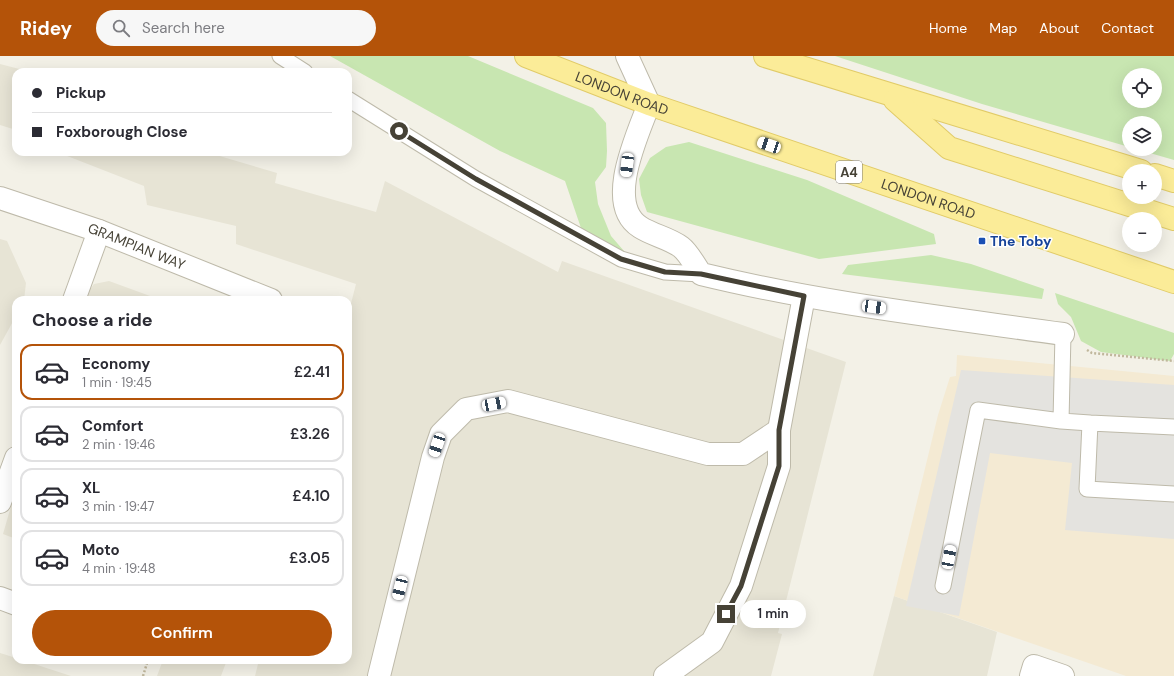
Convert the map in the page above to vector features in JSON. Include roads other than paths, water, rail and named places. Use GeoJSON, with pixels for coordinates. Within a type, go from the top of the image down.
{"type":"FeatureCollection","features":[{"type":"Feature","properties":{"kind":"main road","name":"LONDON ROAD"},"geometry":{"type":"LineString","coordinates":[[526,56],[649,104],[1174,282]]}},
{"type":"Feature","properties":{"kind":"main road"},"geometry":{"type":"LineString","coordinates":[[765,56],[889,96],[1122,165]]}},
{"type":"Feature","properties":{"kind":"main road"},"geometry":{"type":"LineString","coordinates":[[889,96],[949,148],[1174,219]]}},
{"type":"Feature","properties":{"kind":"main road"},"geometry":{"type":"LineString","coordinates":[[1162,177],[1174,181]]}},
{"type":"Feature","properties":{"kind":"street"},"geometry":{"type":"LineString","coordinates":[[628,56],[649,104],[627,165],[623,191],[627,211],[639,226],[682,248],[701,274],[804,296],[1063,334]]}},
{"type":"Feature","properties":{"kind":"street","name":"GRAMPIAN WAY"},"geometry":{"type":"LineString","coordinates":[[0,198],[99,231],[261,296]]}},
{"type":"Feature","properties":{"kind":"street"},"geometry":{"type":"LineString","coordinates":[[75,296],[99,231]]}},
{"type":"Feature","properties":{"kind":"street"},"geometry":{"type":"LineString","coordinates":[[665,676],[712,642],[741,586],[779,466],[779,430],[804,296]]}},
{"type":"Feature","properties":{"kind":"street"},"geometry":{"type":"LineString","coordinates":[[378,676],[433,457],[441,434],[466,409],[508,401],[708,454],[743,454],[779,430]]}},
{"type":"Feature","properties":{"kind":"street"},"geometry":{"type":"LineString","coordinates":[[0,502],[12,469]]}},
{"type":"Feature","properties":{"kind":"street"},"geometry":{"type":"LineString","coordinates":[[0,598],[12,602]]}},
{"type":"Feature","properties":{"kind":"street"},"geometry":{"type":"LineString","coordinates":[[1031,676],[1034,666],[1063,676]]}},
{"type":"Feature","properties":{"kind":"lane"},"geometry":{"type":"LineString","coordinates":[[280,56],[299,68]]}},
{"type":"Feature","properties":{"kind":"lane"},"geometry":{"type":"LineString","coordinates":[[352,102],[476,179],[621,259],[665,272],[701,274]]}},
{"type":"Feature","properties":{"kind":"lane"},"geometry":{"type":"LineString","coordinates":[[1061,421],[1063,334]]}},
{"type":"Feature","properties":{"kind":"lane"},"geometry":{"type":"LineString","coordinates":[[943,586],[978,410],[1061,421],[1174,426]]}},
{"type":"Feature","properties":{"kind":"lane"},"geometry":{"type":"LineString","coordinates":[[1090,423],[1087,490],[1174,494]]}},
{"type":"Feature","properties":{"kind":"place","name":"The Toby"},"geometry":{"type":"Point","coordinates":[982,241]}}]}
